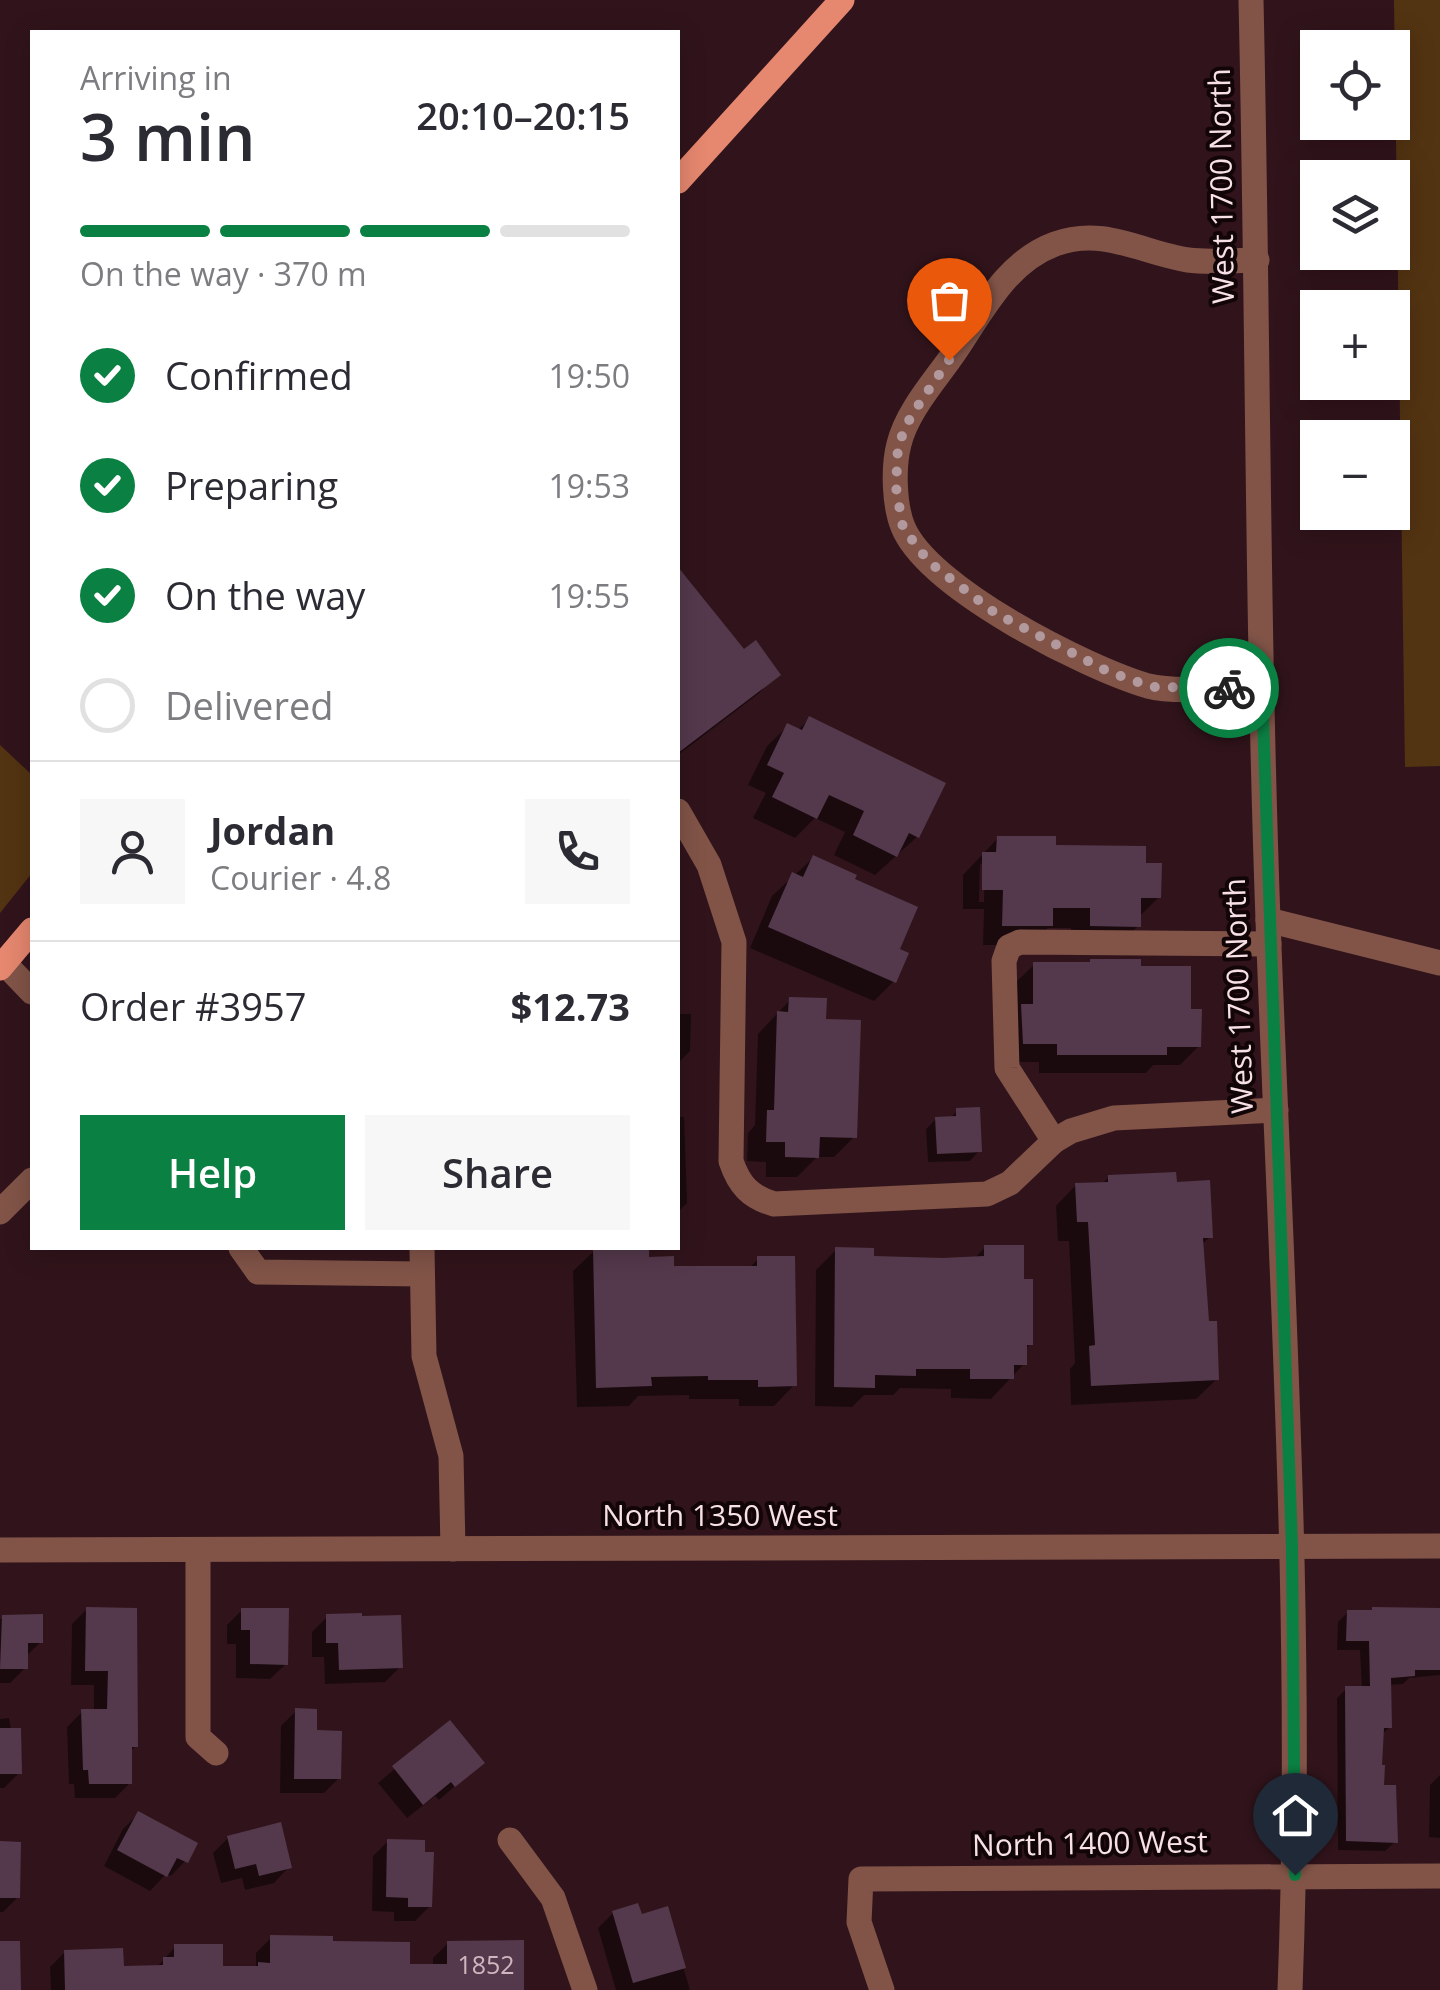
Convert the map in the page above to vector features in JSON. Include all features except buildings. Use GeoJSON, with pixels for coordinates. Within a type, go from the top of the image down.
{"type":"FeatureCollection","features":[{"type":"Feature","properties":{"kind":"main road"},"geometry":{"type":"LineString","coordinates":[[680,179],[842,0]]}},
{"type":"Feature","properties":{"kind":"main road"},"geometry":{"type":"LineString","coordinates":[[2,966],[30,932]]}},
{"type":"Feature","properties":{"kind":"street","name":"West 1700 North"},"geometry":{"type":"LineString","coordinates":[[1251,0],[1262,688],[1292,1548],[1295,1875],[1290,1990]]}},
{"type":"Feature","properties":{"kind":"street"},"geometry":{"type":"LineString","coordinates":[[1257,260],[1190,260],[1110,238],[1086,237],[1056,244],[1029,257],[1006,277],[911,416],[898,445],[896,487],[903,528],[929,562],[995,613],[1109,672],[1152,687],[1262,688]]}},
{"type":"Feature","properties":{"kind":"street"},"geometry":{"type":"LineString","coordinates":[[680,814],[709,865],[734,942],[731,1161],[737,1180],[751,1194],[774,1204],[978,1196],[1010,1183],[1054,1141],[1081,1127],[1114,1118],[1276,1110]]}},
{"type":"Feature","properties":{"kind":"street"},"geometry":{"type":"LineString","coordinates":[[1054,1141],[1007,1068],[1004,961],[1009,947],[1020,942],[1269,932],[1440,963]]}},
{"type":"Feature","properties":{"kind":"street"},"geometry":{"type":"LineString","coordinates":[[2,966],[30,990]]}},
{"type":"Feature","properties":{"kind":"street"},"geometry":{"type":"LineString","coordinates":[[0,1212],[30,1182]]}},
{"type":"Feature","properties":{"kind":"street"},"geometry":{"type":"LineString","coordinates":[[242,1250],[258,1272],[422,1274]]}},
{"type":"Feature","properties":{"kind":"street"},"geometry":{"type":"LineString","coordinates":[[422,1250],[424,1356],[451,1456],[454,1549]]}},
{"type":"Feature","properties":{"kind":"street","name":"North 1350 West"},"geometry":{"type":"LineString","coordinates":[[0,1550],[1440,1546]]}},
{"type":"Feature","properties":{"kind":"street"},"geometry":{"type":"LineString","coordinates":[[198,1550],[198,1737],[216,1753]]}},
{"type":"Feature","properties":{"kind":"street"},"geometry":{"type":"LineString","coordinates":[[510,1840],[553,1898],[585,1990]]}},
{"type":"Feature","properties":{"kind":"street","name":"North 1400 West"},"geometry":{"type":"LineString","coordinates":[[882,1990],[859,1922],[861,1879],[1440,1876]]}},
{"type":"Feature","properties":{"kind":"shaded area"},"geometry":{"type":"Polygon","coordinates":[[[1394,0],[1440,0],[1440,766],[1405,767],[1402,530],[1410,530],[1410,420],[1400,420],[1400,400],[1410,400],[1410,290],[1398,290],[1398,270],[1410,270],[1410,160],[1396,160],[1396,140],[1410,140],[1410,30],[1394,30],[1394,0]]]}},
{"type":"Feature","properties":{"kind":"shaded area"},"geometry":{"type":"Polygon","coordinates":[[[0,745],[30,773],[30,876],[0,913],[0,745]]]}},
{"type":"Feature","properties":{"kind":"way so far"},"geometry":{"type":"LineString","coordinates":[[949,360],[911,416],[898,445],[896,487],[903,528],[929,562],[995,613],[1109,672],[1152,687],[1229,688]]}},
{"type":"Feature","properties":{"kind":"route"},"geometry":{"type":"LineString","coordinates":[[1229,688],[1262,688],[1292,1548],[1295,1875]]}}]}
